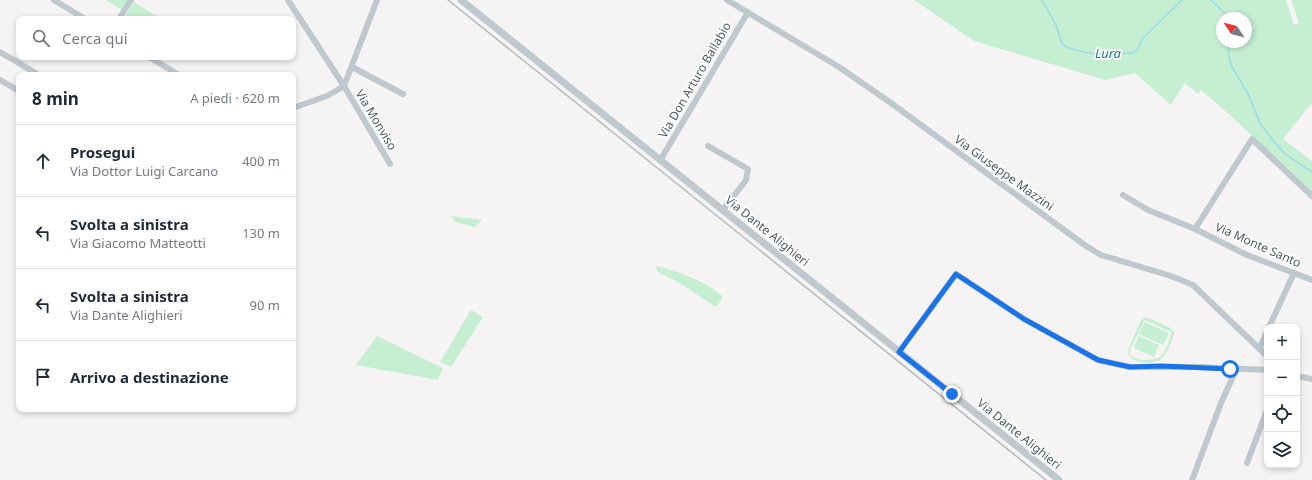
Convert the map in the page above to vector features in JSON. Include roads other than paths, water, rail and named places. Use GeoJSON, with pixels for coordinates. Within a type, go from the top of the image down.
{"type":"FeatureCollection","features":[{"type":"Feature","properties":{"kind":"street"},"geometry":{"type":"LineString","coordinates":[[54,0],[80,16]]}},
{"type":"Feature","properties":{"kind":"street"},"geometry":{"type":"LineString","coordinates":[[121,16],[131,0]]}},
{"type":"Feature","properties":{"kind":"street","name":"Via Monviso"},"geometry":{"type":"LineString","coordinates":[[288,0],[344,86],[390,164]]}},
{"type":"Feature","properties":{"kind":"street"},"geometry":{"type":"LineString","coordinates":[[296,107],[322,98],[344,86],[377,0]]}},
{"type":"Feature","properties":{"kind":"street","name":"Via Dante Alighieri"},"geometry":{"type":"LineString","coordinates":[[460,0],[661,159],[1059,480]]}},
{"type":"Feature","properties":{"kind":"street","name":"Via Giuseppe Mazzini"},"geometry":{"type":"LineString","coordinates":[[726,0],[839,67],[884,98],[1092,250],[1101,255],[1170,276],[1193,285],[1264,353]]}},
{"type":"Feature","properties":{"kind":"street","name":"Via Don Arturo Ballabio"},"geometry":{"type":"LineString","coordinates":[[661,159],[748,12]]}},
{"type":"Feature","properties":{"kind":"street"},"geometry":{"type":"LineString","coordinates":[[0,52],[34,72]]}},
{"type":"Feature","properties":{"kind":"street"},"geometry":{"type":"LineString","coordinates":[[154,60],[174,72]]}},
{"type":"Feature","properties":{"kind":"street"},"geometry":{"type":"LineString","coordinates":[[352,67],[403,94]]}},
{"type":"Feature","properties":{"kind":"street"},"geometry":{"type":"LineString","coordinates":[[0,80],[16,88]]}},
{"type":"Feature","properties":{"kind":"street","name":"Via Monte Santo"},"geometry":{"type":"LineString","coordinates":[[1195,228],[1252,139],[1312,196]]}},
{"type":"Feature","properties":{"kind":"street"},"geometry":{"type":"LineString","coordinates":[[708,146],[748,169],[746,180],[723,210]]}},
{"type":"Feature","properties":{"kind":"street","name":"Via Monte Santo"},"geometry":{"type":"LineString","coordinates":[[1123,195],[1148,210],[1195,228],[1247,255],[1312,280]]}},
{"type":"Feature","properties":{"kind":"street"},"geometry":{"type":"LineString","coordinates":[[1271,324],[1294,273]]}},
{"type":"Feature","properties":{"kind":"street"},"geometry":{"type":"LineString","coordinates":[[899,352],[956,274],[1024,319],[1098,360],[1130,367],[1191,366],[1236,370],[1264,370]]}},
{"type":"Feature","properties":{"kind":"street"},"geometry":{"type":"LineString","coordinates":[[1259,349],[1264,338]]}},
{"type":"Feature","properties":{"kind":"street"},"geometry":{"type":"LineString","coordinates":[[1192,480],[1221,403],[1236,370]]}},
{"type":"Feature","properties":{"kind":"street"},"geometry":{"type":"LineString","coordinates":[[1300,377],[1312,379]]}},
{"type":"Feature","properties":{"kind":"street"},"geometry":{"type":"LineString","coordinates":[[1247,464],[1264,418]]}},
{"type":"Feature","properties":{"kind":"waterway","name":"Lura"},"geometry":{"type":"LineString","coordinates":[[1042,0],[1056,25],[1062,43],[1066,47],[1088,53],[1099,54],[1132,53],[1137,50],[1143,38],[1182,0]]}},
{"type":"Feature","properties":{"kind":"waterway","name":"Lura"},"geometry":{"type":"LineString","coordinates":[[1211,0],[1224,12]]}},
{"type":"Feature","properties":{"kind":"waterway","name":"Lura"},"geometry":{"type":"LineString","coordinates":[[1230,48],[1228,52],[1231,65],[1248,94],[1260,123],[1284,153],[1312,172]]}},
{"type":"Feature","properties":{"kind":"railway"},"geometry":{"type":"LineString","coordinates":[[448,0],[1046,480]]}}]}
